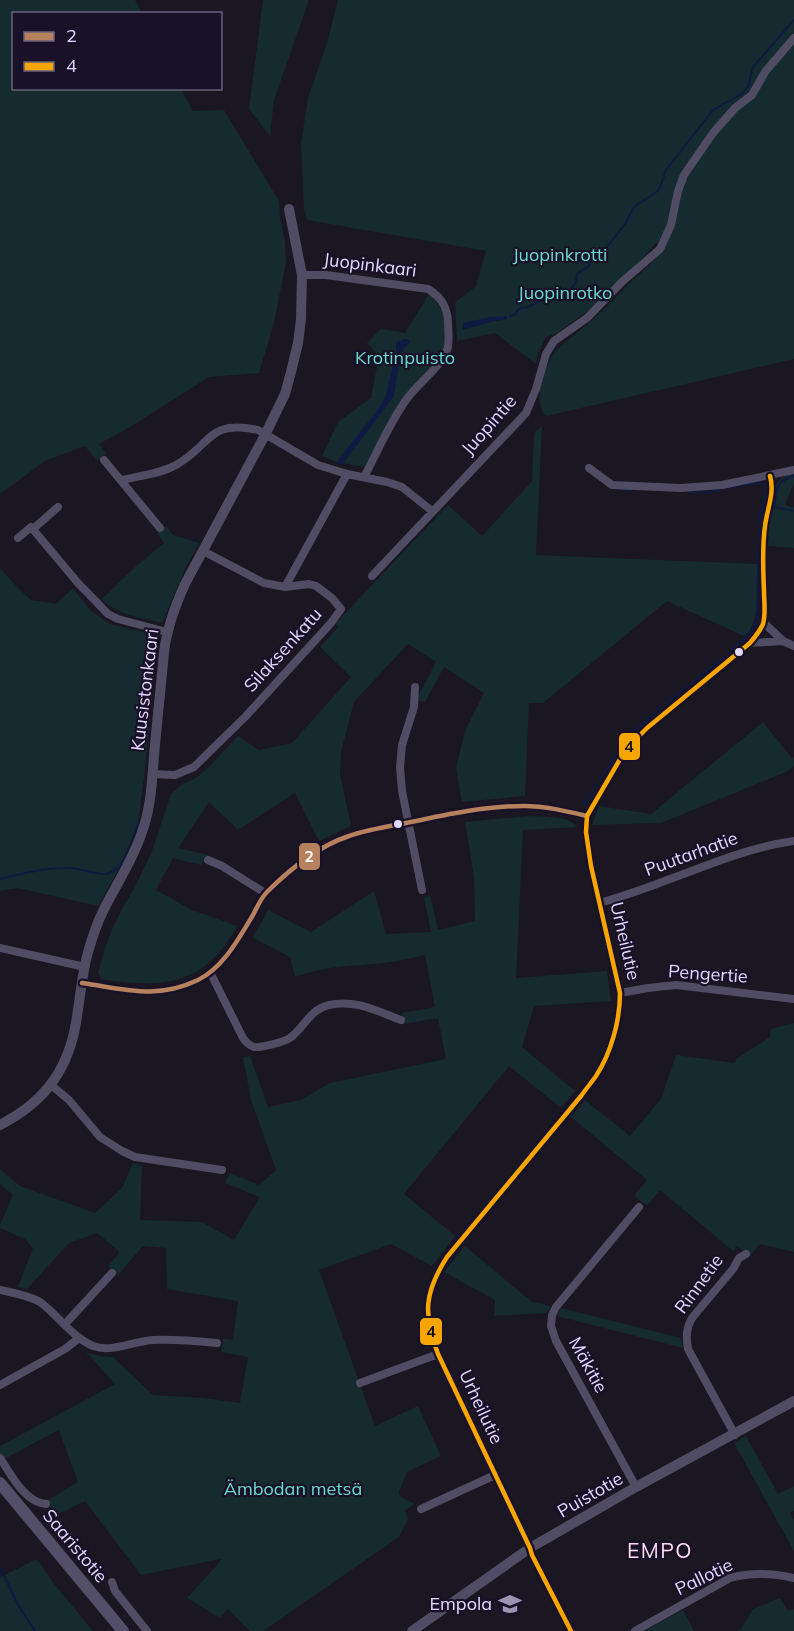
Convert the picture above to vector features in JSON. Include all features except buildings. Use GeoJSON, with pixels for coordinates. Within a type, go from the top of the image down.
{"type":"FeatureCollection","features":[{"type":"Feature","properties":{"kind":"main road","name":"Saaristotie"},"geometry":{"type":"LineString","coordinates":[[0,1484],[123,1631]]}},
{"type":"Feature","properties":{"kind":"street","name":"Juopintie"},"geometry":{"type":"LineString","coordinates":[[372,576],[526,413],[546,354],[554,341],[587,318],[623,280],[660,249],[671,225],[684,175],[713,133],[735,108],[752,95],[765,72],[794,38]]}},
{"type":"Feature","properties":{"kind":"street","name":"Kuusistonkaari"},"geometry":{"type":"LineString","coordinates":[[0,1125],[24,1110],[51,1085],[67,1058],[75,1028],[88,953],[104,910],[129,864],[147,814],[167,632],[174,608],[285,394],[296,353],[301,319],[302,275],[289,209]]}},
{"type":"Feature","properties":{"kind":"street","name":"Juopinkaari"},"geometry":{"type":"LineString","coordinates":[[302,275],[326,275],[428,289],[445,305],[448,318],[447,349],[442,358],[407,398],[364,477]]}},
{"type":"Feature","properties":{"kind":"street"},"geometry":{"type":"LineString","coordinates":[[121,480],[177,465],[213,434],[223,429],[248,428],[258,430],[310,462],[347,474],[402,487],[432,512]]}},
{"type":"Feature","properties":{"kind":"street"},"geometry":{"type":"LineString","coordinates":[[104,460],[160,528]]}},
{"type":"Feature","properties":{"kind":"street"},"geometry":{"type":"LineString","coordinates":[[589,468],[612,485],[703,487],[794,470]]}},
{"type":"Feature","properties":{"kind":"street"},"geometry":{"type":"LineString","coordinates":[[285,587],[347,474]]}},
{"type":"Feature","properties":{"kind":"street"},"geometry":{"type":"LineString","coordinates":[[770,476],[772,495],[764,526],[763,546],[763,622],[783,641],[794,646]]}},
{"type":"Feature","properties":{"kind":"street"},"geometry":{"type":"LineString","coordinates":[[18,538],[31,527],[33,529],[58,507]]}},
{"type":"Feature","properties":{"kind":"street"},"geometry":{"type":"LineString","coordinates":[[33,529],[78,583],[108,614],[167,632]]}},
{"type":"Feature","properties":{"kind":"street","name":"Silaksenkatu"},"geometry":{"type":"LineString","coordinates":[[153,774],[175,775],[194,767],[246,716],[341,609],[332,598],[316,586],[309,584],[285,587],[264,583],[203,551]]}},
{"type":"Feature","properties":{"kind":"street","name":"Urheilutie"},"geometry":{"type":"LineString","coordinates":[[571,1631],[531,1555],[530,1548],[438,1354],[428,1324],[430,1294],[439,1270],[459,1241],[595,1077],[614,1033],[620,993],[587,846],[587,816],[612,771],[633,742],[750,643],[759,632],[763,622]]}},
{"type":"Feature","properties":{"kind":"street"},"geometry":{"type":"LineString","coordinates":[[750,643],[783,641]]}},
{"type":"Feature","properties":{"kind":"street"},"geometry":{"type":"LineString","coordinates":[[415,687],[414,707],[402,745],[400,767],[402,791],[422,890]]}},
{"type":"Feature","properties":{"kind":"street"},"geometry":{"type":"LineString","coordinates":[[82,983],[132,991],[158,992],[199,979],[210,972],[237,942],[265,893],[323,848],[348,836],[464,812],[524,806],[550,808],[587,816]]}},
{"type":"Feature","properties":{"kind":"street","name":"Puutarhatie"},"geometry":{"type":"LineString","coordinates":[[600,903],[667,881],[734,855],[771,844],[794,841]]}},
{"type":"Feature","properties":{"kind":"street"},"geometry":{"type":"LineString","coordinates":[[208,860],[222,866],[265,893]]}},
{"type":"Feature","properties":{"kind":"street"},"geometry":{"type":"LineString","coordinates":[[0,948],[85,967]]}},
{"type":"Feature","properties":{"kind":"street"},"geometry":{"type":"LineString","coordinates":[[210,972],[243,1038],[247,1044],[252,1046],[258,1047],[290,1038],[311,1014],[326,1006],[357,1004],[401,1020]]}},
{"type":"Feature","properties":{"kind":"street","name":"Pengertie"},"geometry":{"type":"LineString","coordinates":[[620,993],[676,985],[794,999]]}},
{"type":"Feature","properties":{"kind":"street"},"geometry":{"type":"LineString","coordinates":[[51,1085],[69,1100],[100,1137],[122,1151],[135,1157],[156,1161],[222,1170]]}},
{"type":"Feature","properties":{"kind":"street","name":"Mäkitie"},"geometry":{"type":"LineString","coordinates":[[636,1487],[556,1341],[551,1326],[552,1316],[562,1298],[639,1207]]}},
{"type":"Feature","properties":{"kind":"street","name":"Rinnetie"},"geometry":{"type":"LineString","coordinates":[[735,1434],[688,1349],[687,1339],[688,1326],[692,1318],[733,1269],[739,1258],[746,1254]]}},
{"type":"Feature","properties":{"kind":"street"},"geometry":{"type":"LineString","coordinates":[[65,1324],[112,1273]]}},
{"type":"Feature","properties":{"kind":"street"},"geometry":{"type":"LineString","coordinates":[[0,1290],[38,1301],[79,1338],[95,1347],[114,1348],[154,1340],[217,1343]]}},
{"type":"Feature","properties":{"kind":"street"},"geometry":{"type":"LineString","coordinates":[[0,1385],[65,1349],[79,1338]]}},
{"type":"Feature","properties":{"kind":"street"},"geometry":{"type":"LineString","coordinates":[[360,1383],[438,1354]]}},
{"type":"Feature","properties":{"kind":"street","name":"Puistotie"},"geometry":{"type":"LineString","coordinates":[[412,1631],[530,1548],[794,1401]]}},
{"type":"Feature","properties":{"kind":"street"},"geometry":{"type":"LineString","coordinates":[[0,1458],[22,1490],[32,1499],[46,1504]]}},
{"type":"Feature","properties":{"kind":"street"},"geometry":{"type":"LineString","coordinates":[[421,1509],[495,1475]]}},
{"type":"Feature","properties":{"kind":"street","name":"Pallotie"},"geometry":{"type":"LineString","coordinates":[[634,1631],[730,1578],[745,1574],[782,1575],[794,1578]]}},
{"type":"Feature","properties":{"kind":"street"},"geometry":{"type":"LineString","coordinates":[[112,1582],[115,1592],[147,1631]]}},
{"type":"Feature","properties":{"kind":"green space"},"geometry":{"type":"Polygon","coordinates":[[[0,0],[135,0],[141,12],[12,12],[12,90],[182,90],[193,111],[224,110],[279,201],[286,262],[274,323],[259,373],[209,377],[99,444],[106,453],[97,461],[85,446],[45,461],[0,494],[0,0]]]}},
{"type":"Feature","properties":{"kind":"green space"},"geometry":{"type":"Polygon","coordinates":[[[263,0],[309,0],[274,100],[270,136],[249,109],[263,0]]]}},
{"type":"Feature","properties":{"kind":"green space"},"geometry":{"type":"Polygon","coordinates":[[[338,0],[794,0],[794,359],[546,416],[540,402],[541,384],[555,352],[599,314],[648,266],[669,240],[660,239],[602,301],[557,333],[546,337],[536,364],[495,333],[457,341],[455,303],[476,286],[486,251],[307,220],[304,209],[301,143],[308,98],[327,43],[338,0]]]}},
{"type":"Feature","properties":{"kind":"green space","name":"Krotinpuisto"},"geometry":{"type":"Polygon","coordinates":[[[429,294],[440,307],[445,323],[445,341],[439,357],[405,396],[364,467],[337,462],[322,456],[338,422],[371,398],[379,356],[367,343],[381,329],[405,333],[429,294]]]}},
{"type":"Feature","properties":{"kind":"green space"},"geometry":{"type":"Polygon","coordinates":[[[542,426],[536,555],[757,564],[756,611],[746,637],[667,601],[543,703],[529,703],[525,796],[462,802],[456,768],[465,731],[484,693],[444,667],[425,702],[416,700],[436,662],[408,644],[354,702],[341,752],[340,774],[351,826],[319,841],[295,793],[238,830],[209,802],[178,848],[208,855],[201,865],[173,858],[156,890],[192,910],[237,926],[211,961],[196,972],[180,979],[143,983],[101,979],[98,973],[113,927],[152,851],[171,794],[206,770],[238,736],[259,750],[292,743],[351,677],[320,647],[338,627],[335,624],[448,505],[482,536],[532,481],[534,433],[542,426]]]}},
{"type":"Feature","properties":{"kind":"green space"},"geometry":{"type":"Polygon","coordinates":[[[794,474],[794,483],[785,505],[794,507],[794,548],[767,546],[775,488],[780,479],[794,474]]]}},
{"type":"Feature","properties":{"kind":"green space"},"geometry":{"type":"Polygon","coordinates":[[[166,526],[173,535],[199,543],[162,623],[115,609],[102,599],[164,543],[157,533],[166,526]]]}},
{"type":"Feature","properties":{"kind":"green space"},"geometry":{"type":"Polygon","coordinates":[[[0,568],[31,600],[56,604],[73,588],[90,610],[110,624],[159,636],[138,823],[120,867],[98,906],[18,888],[0,891],[0,568]]]}},
{"type":"Feature","properties":{"kind":"green space"},"geometry":{"type":"Polygon","coordinates":[[[763,722],[792,758],[794,757],[794,766],[786,772],[661,823],[592,825],[599,806],[651,814],[763,722]]]}},
{"type":"Feature","properties":{"kind":"green space","name":"Ämbodan metsä"},"geometry":{"type":"Polygon","coordinates":[[[528,816],[568,820],[578,827],[523,830],[516,978],[607,971],[611,1001],[534,1006],[522,1047],[575,1091],[561,1108],[509,1066],[404,1194],[455,1236],[432,1266],[391,1244],[319,1270],[375,1426],[418,1406],[441,1456],[407,1472],[399,1492],[400,1497],[415,1504],[405,1510],[408,1520],[399,1537],[263,1631],[250,1631],[228,1609],[220,1618],[187,1598],[221,1559],[141,1575],[85,1501],[56,1515],[52,1507],[41,1504],[78,1482],[59,1430],[4,1459],[0,1454],[0,1446],[115,1384],[86,1352],[113,1357],[153,1395],[240,1403],[248,1357],[221,1352],[223,1339],[233,1340],[238,1301],[167,1289],[166,1248],[143,1246],[118,1275],[108,1266],[120,1252],[97,1233],[69,1243],[27,1289],[18,1287],[33,1248],[25,1239],[0,1228],[13,1195],[0,1184],[0,1169],[20,1186],[95,1213],[122,1188],[133,1163],[142,1166],[140,1220],[202,1222],[234,1240],[260,1197],[225,1183],[230,1173],[259,1185],[276,1170],[251,1100],[243,1057],[250,1056],[268,1107],[301,1100],[330,1083],[446,1059],[438,1018],[404,1024],[402,1013],[435,1007],[425,955],[399,961],[327,969],[295,977],[290,957],[253,938],[268,910],[311,932],[374,891],[386,934],[431,932],[424,897],[430,895],[438,930],[475,921],[474,877],[465,822],[528,816]]]}},
{"type":"Feature","properties":{"kind":"green space"},"geometry":{"type":"Polygon","coordinates":[[[794,1023],[794,1252],[760,1244],[750,1256],[737,1246],[733,1251],[660,1190],[647,1206],[634,1196],[647,1180],[571,1117],[585,1100],[630,1136],[661,1099],[676,1055],[735,1063],[736,1059],[770,1037],[771,1029],[794,1023]]]}},
{"type":"Feature","properties":{"kind":"green space"},"geometry":{"type":"Polygon","coordinates":[[[465,1246],[532,1302],[551,1306],[546,1313],[494,1316],[495,1300],[444,1272],[465,1246]]]}},
{"type":"Feature","properties":{"kind":"green space"},"geometry":{"type":"Polygon","coordinates":[[[561,1308],[681,1338],[683,1348],[557,1316],[561,1308]]]}},
{"type":"Feature","properties":{"kind":"green space"},"geometry":{"type":"Polygon","coordinates":[[[746,1436],[778,1494],[794,1486],[794,1511],[790,1513],[794,1520],[794,1551],[734,1443],[746,1436]]]}},
{"type":"Feature","properties":{"kind":"green space"},"geometry":{"type":"Polygon","coordinates":[[[37,1559],[93,1631],[0,1631],[0,1574],[1,1577],[37,1559]]]}},
{"type":"Feature","properties":{"kind":"green space"},"geometry":{"type":"Polygon","coordinates":[[[780,1598],[788,1611],[794,1609],[794,1631],[736,1631],[741,1629],[753,1609],[780,1598]]]}},
{"type":"Feature","properties":{"kind":"green space"},"geometry":{"type":"Polygon","coordinates":[[[683,1610],[694,1631],[644,1631],[683,1610]]]}},
{"type":"Feature","properties":{"kind":"water"},"geometry":{"type":"Polygon","coordinates":[[[507,316],[507,319],[462,330],[463,323],[507,316]]]}},
{"type":"Feature","properties":{"kind":"water"},"geometry":{"type":"Polygon","coordinates":[[[404,339],[410,342],[400,357],[394,396],[342,465],[337,464],[379,408],[386,395],[396,343],[404,339]]]}},
{"type":"Feature","properties":{"kind":"waterway"},"geometry":{"type":"LineString","coordinates":[[510,316],[515,315],[520,308],[526,308],[563,290],[570,290],[576,282],[577,274],[590,265],[594,254],[604,251],[625,224],[634,207],[659,190],[666,170],[713,110],[743,93],[748,87],[753,67],[794,20]]}},
{"type":"Feature","properties":{"kind":"waterway"},"geometry":{"type":"LineString","coordinates":[[794,476],[780,483],[774,507],[794,511]]}},
{"type":"Feature","properties":{"kind":"waterway"},"geometry":{"type":"LineString","coordinates":[[726,488],[755,483],[765,484],[767,490],[759,521]]}},
{"type":"Feature","properties":{"kind":"waterway"},"geometry":{"type":"LineString","coordinates":[[620,490],[630,490]]}},
{"type":"Feature","properties":{"kind":"waterway"},"geometry":{"type":"LineString","coordinates":[[690,492],[705,493],[719,490]]}},
{"type":"Feature","properties":{"kind":"waterway"},"geometry":{"type":"LineString","coordinates":[[730,652],[753,629],[757,617],[759,529]]}},
{"type":"Feature","properties":{"kind":"waterway"},"geometry":{"type":"LineString","coordinates":[[668,702],[724,657]]}},
{"type":"Feature","properties":{"kind":"waterway"},"geometry":{"type":"LineString","coordinates":[[629,736],[661,707]]}},
{"type":"Feature","properties":{"kind":"waterway"},"geometry":{"type":"LineString","coordinates":[[601,778],[624,742]]}},
{"type":"Feature","properties":{"kind":"waterway"},"geometry":{"type":"LineString","coordinates":[[583,805],[597,784]]}},
{"type":"Feature","properties":{"kind":"waterway"},"geometry":{"type":"LineString","coordinates":[[0,879],[34,871],[61,868],[101,874],[110,873],[122,863],[127,855],[139,822]]}},
{"type":"Feature","properties":{"kind":"waterway"},"geometry":{"type":"LineString","coordinates":[[0,1567],[18,1605],[35,1631]]}},
{"type":"Feature","properties":{"kind":"transit line","name":"4"},"geometry":{"type":"LineString","coordinates":[[571,1631],[532,1555],[438,1354],[430,1327],[428,1304],[434,1282],[447,1257],[581,1096],[596,1076],[606,1057],[616,1026],[620,993],[591,866],[586,832],[587,816],[623,754],[633,742],[750,643],[762,627],[765,612],[763,542],[771,495],[770,476]]}},
{"type":"Feature","properties":{"kind":"transit line","name":"2"},"geometry":{"type":"LineString","coordinates":[[82,983],[127,990],[154,991],[168,990],[198,980],[216,968],[223,960],[263,897],[276,883],[316,852],[349,836],[439,816],[496,807],[540,807],[587,816]]}},
{"type":"Feature","properties":{"kind":"place","name":"Empola"},"geometry":{"type":"Point","coordinates":[510,1604]}},
{"type":"Feature","properties":{"kind":"district","name":"EMPO"},"geometry":{"type":"Point","coordinates":[660,1551]}},
{"type":"Feature","properties":{"kind":"park label","name":"Juopinkrotti"},"geometry":{"type":"Point","coordinates":[560,255]}},
{"type":"Feature","properties":{"kind":"park label","name":"Juopinrotko"},"geometry":{"type":"Point","coordinates":[565,293]}}]}
